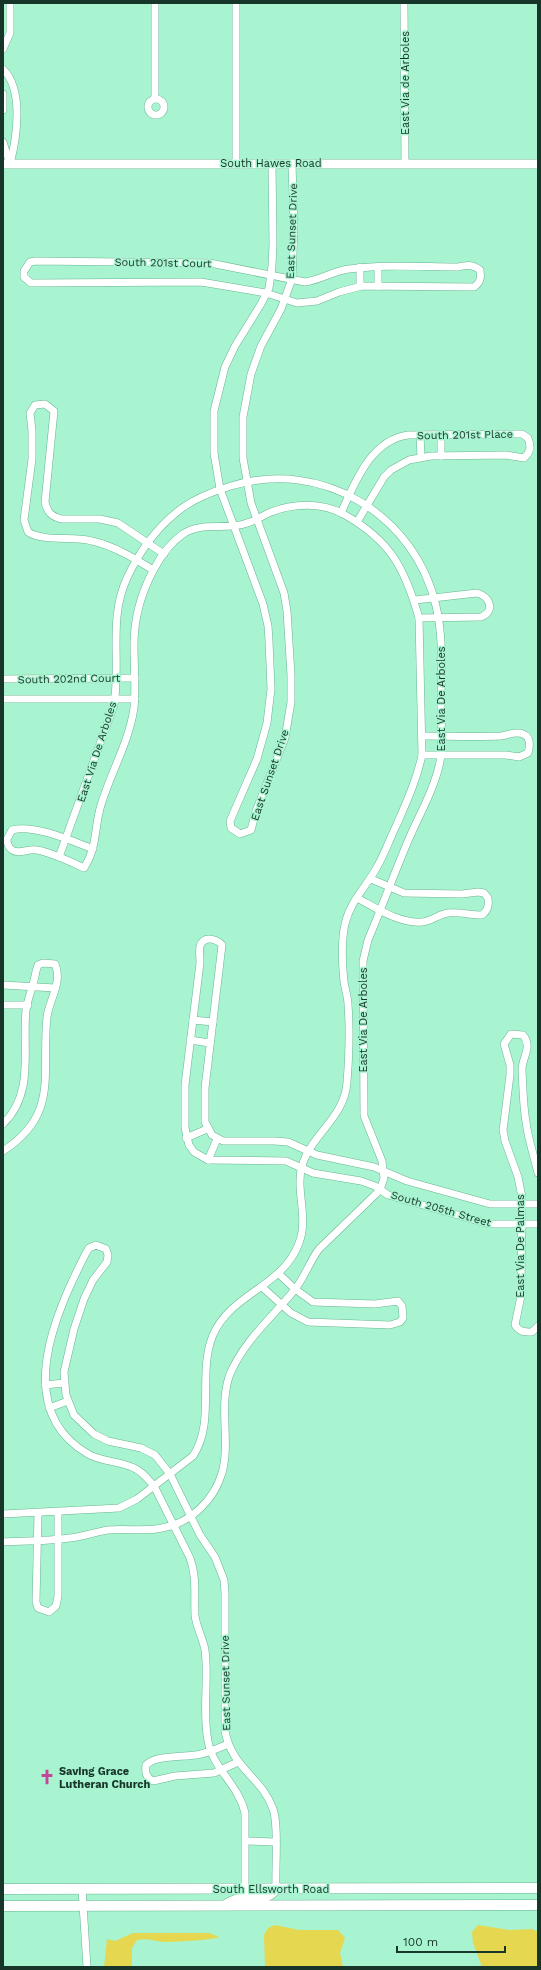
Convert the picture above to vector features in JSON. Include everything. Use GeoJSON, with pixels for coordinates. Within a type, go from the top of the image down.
{"type":"FeatureCollection","features":[{"type":"Feature","properties":{"kind":"main road","name":"South Hawes Road"},"geometry":{"type":"LineString","coordinates":[[6,164],[538,164]]}},
{"type":"Feature","properties":{"kind":"main road","name":"South Ellsworth Road"},"geometry":{"type":"LineString","coordinates":[[3,1889],[538,1888]]}},
{"type":"Feature","properties":{"kind":"main road"},"geometry":{"type":"LineString","coordinates":[[223,1906],[240,1898],[264,1897],[272,1894],[276,1889]]}},
{"type":"Feature","properties":{"kind":"main road","name":"South Ellsworth Road"},"geometry":{"type":"LineString","coordinates":[[3,1906],[538,1905]]}},
{"type":"Feature","properties":{"kind":"street"},"geometry":{"type":"LineString","coordinates":[[3,49],[10,33],[10,3]]}},
{"type":"Feature","properties":{"kind":"street"},"geometry":{"type":"LineString","coordinates":[[155,3],[155,100]]}},
{"type":"Feature","properties":{"kind":"street"},"geometry":{"type":"LineString","coordinates":[[236,3],[236,163]]}},
{"type":"Feature","properties":{"kind":"street","name":"East Via de Arboles"},"geometry":{"type":"LineString","coordinates":[[404,3],[405,163]]}},
{"type":"Feature","properties":{"kind":"street"},"geometry":{"type":"LineString","coordinates":[[3,69],[13,83],[16,102],[16,142],[6,164]]}},
{"type":"Feature","properties":{"kind":"street"},"geometry":{"type":"LineString","coordinates":[[3,94],[3,110]]}},
{"type":"Feature","properties":{"kind":"street"},"geometry":{"type":"LineString","coordinates":[[3,102],[16,102]]}},
{"type":"Feature","properties":{"kind":"street"},"geometry":{"type":"LineString","coordinates":[[3,142],[6,164]]}},
{"type":"Feature","properties":{"kind":"street","name":"East Sunset Drive"},"geometry":{"type":"LineString","coordinates":[[272,163],[272,274],[266,293],[235,346],[225,367],[218,390],[214,411],[214,453],[220,489],[266,616],[271,689],[270,706],[263,741],[230,821],[231,828],[234,832],[240,834],[251,830],[253,825],[256,811],[285,738],[291,702],[288,611],[284,593],[256,519],[247,481],[242,434],[244,404],[251,374],[261,346],[285,300],[292,279],[294,228],[292,163]]}},
{"type":"Feature","properties":{"kind":"street","name":"South 201st Court"},"geometry":{"type":"LineString","coordinates":[[36,261],[49,263],[195,262],[222,265],[292,279],[305,282],[313,281],[338,271],[378,267],[474,266],[480,270],[481,277],[480,283],[474,287],[360,286],[349,288],[326,299],[308,303],[297,303],[266,293],[218,284],[194,282],[31,284],[24,277],[24,271],[30,262],[36,261]]}},
{"type":"Feature","properties":{"kind":"street"},"geometry":{"type":"LineString","coordinates":[[378,267],[378,286]]}},
{"type":"Feature","properties":{"kind":"street"},"geometry":{"type":"LineString","coordinates":[[360,268],[360,286]]}},
{"type":"Feature","properties":{"kind":"street"},"geometry":{"type":"LineString","coordinates":[[153,570],[119,551],[92,540],[40,536],[28,532],[24,520],[32,459],[30,413],[35,405],[45,404],[54,411],[45,502],[48,512],[61,519],[100,519],[118,523],[147,544],[164,554]]}},
{"type":"Feature","properties":{"kind":"street","name":"South 201st Place"},"geometry":{"type":"LineString","coordinates":[[341,513],[349,496],[376,450],[384,443],[399,436],[522,434],[528,438],[530,448],[524,458],[506,455],[441,456],[421,457],[409,460],[391,470],[380,482],[358,522]]}},
{"type":"Feature","properties":{"kind":"street"},"geometry":{"type":"LineString","coordinates":[[420,435],[421,457]]}},
{"type":"Feature","properties":{"kind":"street"},"geometry":{"type":"LineString","coordinates":[[441,435],[441,456]]}},
{"type":"Feature","properties":{"kind":"street","name":"East Via De Arboles"},"geometry":{"type":"LineString","coordinates":[[38,1514],[119,1508],[128,1504],[170,1474],[193,1456],[199,1447],[204,1422],[206,1357],[213,1333],[219,1322],[235,1305],[279,1274],[295,1253],[303,1230],[301,1168],[308,1150],[333,1121],[340,1110],[347,1090],[348,1005],[343,969],[343,939],[347,916],[370,879],[412,788],[418,773],[422,755],[419,618],[414,600],[401,568],[392,555],[373,534],[358,522],[341,513],[319,506],[306,505],[280,508],[234,527],[207,527],[190,530],[174,541],[153,570],[144,589],[136,619],[134,646],[135,699],[127,738],[101,806],[93,849],[84,868],[59,858],[109,720],[115,698],[116,618],[126,580],[147,544],[161,527],[184,507],[220,489],[247,481],[272,478],[304,481],[329,487],[366,505],[384,518],[402,536],[423,569],[434,597],[439,617],[441,637],[441,755],[433,784],[368,940],[363,961],[362,1101],[366,1122],[382,1161],[384,1171],[380,1190]]}},
{"type":"Feature","properties":{"kind":"street"},"geometry":{"type":"LineString","coordinates":[[414,600],[478,593],[485,595],[488,599],[488,611],[481,617],[419,618]]}},
{"type":"Feature","properties":{"kind":"street","name":"South 202nd Court"},"geometry":{"type":"LineString","coordinates":[[3,679],[135,678]]}},
{"type":"Feature","properties":{"kind":"street","name":"South 202nd Court"},"geometry":{"type":"LineString","coordinates":[[3,699],[135,699]]}},
{"type":"Feature","properties":{"kind":"street"},"geometry":{"type":"LineString","coordinates":[[422,736],[503,736],[516,733],[523,734],[527,737],[530,743],[528,753],[520,757],[506,755],[422,755]]}},
{"type":"Feature","properties":{"kind":"street"},"geometry":{"type":"LineString","coordinates":[[59,858],[35,849],[18,852],[12,850],[8,845],[7,839],[12,830],[18,828],[43,832],[93,849]]}},
{"type":"Feature","properties":{"kind":"street"},"geometry":{"type":"LineString","coordinates":[[357,898],[380,910],[409,921],[424,922],[448,913],[482,915],[487,910],[489,904],[488,898],[484,893],[412,894],[389,888],[370,879]]}},
{"type":"Feature","properties":{"kind":"street"},"geometry":{"type":"LineString","coordinates":[[206,939],[219,941],[222,946],[213,1022],[205,1088],[205,1122],[207,1129],[217,1139],[208,1160],[194,1152],[186,1138],[185,1085],[200,945],[206,939]]}},
{"type":"Feature","properties":{"kind":"street"},"geometry":{"type":"LineString","coordinates":[[3,1124],[16,1108],[21,1096],[27,1060],[28,1004],[38,965],[50,962],[55,964],[58,969],[56,988],[47,1019],[47,1070],[42,1105],[36,1119],[27,1132],[3,1151]]}},
{"type":"Feature","properties":{"kind":"street"},"geometry":{"type":"LineString","coordinates":[[3,985],[56,988]]}},
{"type":"Feature","properties":{"kind":"street"},"geometry":{"type":"LineString","coordinates":[[3,1005],[28,1004]]}},
{"type":"Feature","properties":{"kind":"street"},"geometry":{"type":"LineString","coordinates":[[193,1020],[213,1022]]}},
{"type":"Feature","properties":{"kind":"street","name":"East Via De Palmas"},"geometry":{"type":"LineString","coordinates":[[538,1173],[526,1123],[523,1098],[522,1066],[528,1046],[527,1040],[523,1035],[511,1034],[504,1044],[510,1065],[510,1075],[503,1130],[505,1141],[521,1187],[521,1296],[515,1324],[520,1331],[525,1332],[532,1332],[538,1326]]}},
{"type":"Feature","properties":{"kind":"street"},"geometry":{"type":"LineString","coordinates":[[190,1040],[210,1042]]}},
{"type":"Feature","properties":{"kind":"street"},"geometry":{"type":"LineString","coordinates":[[186,1138],[207,1129]]}},
{"type":"Feature","properties":{"kind":"street","name":"South 205th Street"},"geometry":{"type":"LineString","coordinates":[[217,1139],[223,1141],[282,1141],[308,1150],[317,1155],[374,1167],[407,1181],[480,1202],[490,1204],[538,1204]]}},
{"type":"Feature","properties":{"kind":"street","name":"South 205th Street"},"geometry":{"type":"LineString","coordinates":[[208,1160],[286,1162],[313,1173],[361,1181],[375,1186],[388,1195],[480,1222],[538,1224]]}},
{"type":"Feature","properties":{"kind":"street"},"geometry":{"type":"LineString","coordinates":[[3,1542],[57,1540],[110,1530],[162,1528],[180,1522],[204,1506],[222,1473],[224,1461],[225,1398],[230,1374],[250,1339],[294,1289],[319,1249],[380,1190]]}},
{"type":"Feature","properties":{"kind":"street","name":"East Sunset Drive"},"geometry":{"type":"LineString","coordinates":[[45,1384],[45,1368],[50,1343],[65,1295],[89,1248],[96,1245],[102,1246],[106,1249],[108,1255],[107,1262],[93,1280],[78,1316],[65,1360],[64,1383],[68,1401],[74,1415],[94,1434],[108,1441],[131,1445],[149,1451],[155,1455],[170,1474],[200,1536],[215,1557],[224,1580],[225,1717],[228,1744],[238,1762],[263,1791],[273,1809],[276,1889]]}},
{"type":"Feature","properties":{"kind":"street"},"geometry":{"type":"LineString","coordinates":[[262,1287],[280,1304],[301,1319],[315,1323],[396,1324],[403,1318],[402,1306],[398,1301],[375,1304],[320,1303],[306,1298],[294,1289],[279,1274]]}},
{"type":"Feature","properties":{"kind":"street"},"geometry":{"type":"LineString","coordinates":[[64,1383],[45,1384],[49,1408],[68,1401]]}},
{"type":"Feature","properties":{"kind":"street","name":"East Sunset Drive"},"geometry":{"type":"LineString","coordinates":[[49,1408],[64,1432],[79,1447],[98,1458],[134,1468],[142,1472],[154,1486],[195,1569],[195,1615],[205,1649],[206,1733],[211,1751],[221,1771],[243,1800],[246,1841],[245,1889]]}},
{"type":"Feature","properties":{"kind":"street"},"geometry":{"type":"LineString","coordinates":[[3,1514],[38,1514],[36,1602],[38,1608],[49,1612],[53,1610],[57,1602],[58,1513]]}},
{"type":"Feature","properties":{"kind":"street"},"geometry":{"type":"LineString","coordinates":[[228,1744],[211,1751],[192,1756],[154,1758],[146,1765],[145,1772],[147,1778],[153,1782],[175,1776],[205,1775],[221,1771],[238,1762]]}},
{"type":"Feature","properties":{"kind":"street"},"geometry":{"type":"LineString","coordinates":[[246,1841],[275,1842]]}},
{"type":"Feature","properties":{"kind":"street"},"geometry":{"type":"LineString","coordinates":[[82,1889],[87,1967]]}},
{"type":"Feature","properties":{"kind":"shaded area"},"geometry":{"type":"Polygon","coordinates":[[[275,1925],[299,1930],[338,1930],[345,1938],[340,1953],[343,1967],[265,1967],[264,1935],[268,1928],[275,1925]]]}},
{"type":"Feature","properties":{"kind":"shaded area"},"geometry":{"type":"Polygon","coordinates":[[[478,1925],[509,1930],[532,1929],[538,1932],[538,1967],[482,1967],[473,1943],[472,1932],[478,1925]]]}},
{"type":"Feature","properties":{"kind":"shaded area"},"geometry":{"type":"Polygon","coordinates":[[[133,1933],[209,1933],[219,1937],[202,1940],[167,1942],[140,1939],[137,1940],[132,1948],[132,1967],[104,1967],[107,1939],[115,1941],[133,1933]]]}},
{"type":"Feature","properties":{"kind":"place","name":"Saving Grace Lutheran Church"},"geometry":{"type":"Point","coordinates":[47,1777]}}]}
